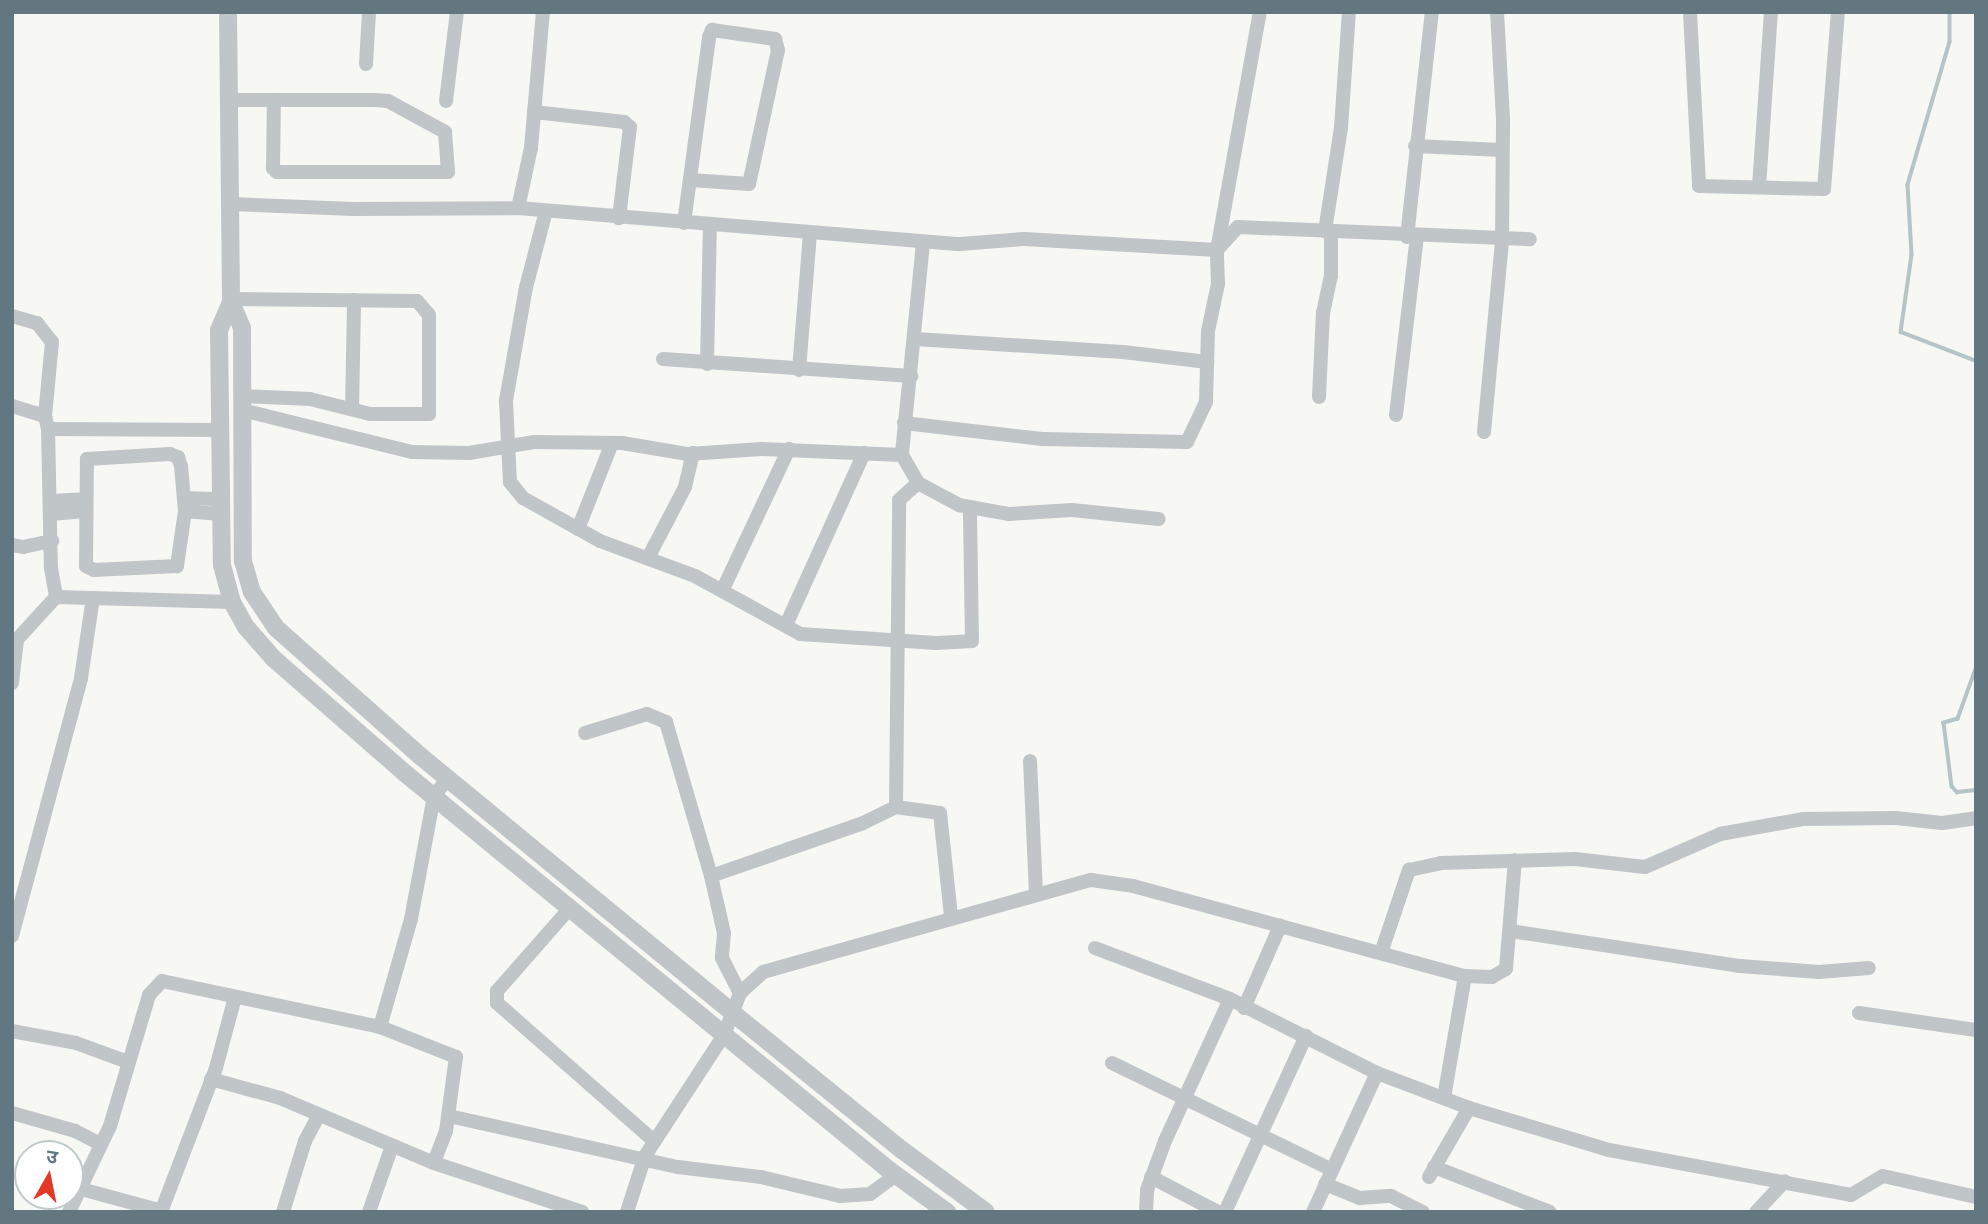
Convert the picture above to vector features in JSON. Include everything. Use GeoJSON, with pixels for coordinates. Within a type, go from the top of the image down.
{"type":"FeatureCollection","features":[{"type":"Feature","properties":{"kind":"street"},"geometry":{"type":"LineString","coordinates":[[228,12],[231,300],[242,327],[243,561],[263,612],[287,640],[448,778],[902,1150],[986,1212]]}},
{"type":"Feature","properties":{"kind":"street"},"geometry":{"type":"LineString","coordinates":[[366,64],[369,12]]}},
{"type":"Feature","properties":{"kind":"street"},"geometry":{"type":"LineString","coordinates":[[446,102],[457,12]]}},
{"type":"Feature","properties":{"kind":"street"},"geometry":{"type":"LineString","coordinates":[[518,208],[534,112],[543,12]]}},
{"type":"Feature","properties":{"kind":"street"},"geometry":{"type":"LineString","coordinates":[[904,423],[1042,439],[1187,442],[1206,402],[1208,331],[1218,284],[1217,250],[1260,12]]}},
{"type":"Feature","properties":{"kind":"street"},"geometry":{"type":"LineString","coordinates":[[1319,397],[1323,313],[1331,276],[1328,231],[1342,116],[1349,12]]}},
{"type":"Feature","properties":{"kind":"street"},"geometry":{"type":"LineString","coordinates":[[1396,415],[1412,237],[1415,146],[1432,12]]}},
{"type":"Feature","properties":{"kind":"street"},"geometry":{"type":"LineString","coordinates":[[1484,432],[1502,240],[1497,12]]}},
{"type":"Feature","properties":{"kind":"street"},"geometry":{"type":"LineString","coordinates":[[1690,12],[1699,186],[1824,188],[1838,12]]}},
{"type":"Feature","properties":{"kind":"street"},"geometry":{"type":"LineString","coordinates":[[1759,187],[1772,12]]}},
{"type":"Feature","properties":{"kind":"street"},"geometry":{"type":"LineString","coordinates":[[684,223],[690,180],[712,30],[775,39],[778,50],[749,184],[690,180]]}},
{"type":"Feature","properties":{"kind":"street"},"geometry":{"type":"LineString","coordinates":[[229,100],[274,100],[388,101],[444,132],[448,172],[277,172],[273,168],[274,100]]}},
{"type":"Feature","properties":{"kind":"street"},"geometry":{"type":"LineString","coordinates":[[534,112],[630,127],[619,218]]}},
{"type":"Feature","properties":{"kind":"street"},"geometry":{"type":"LineString","coordinates":[[1415,146],[1501,150]]}},
{"type":"Feature","properties":{"kind":"street"},"geometry":{"type":"LineString","coordinates":[[230,204],[353,209],[518,208],[923,243],[1024,239],[1217,250]]}},
{"type":"Feature","properties":{"kind":"street"},"geometry":{"type":"LineString","coordinates":[[545,211],[510,367],[506,401],[512,446],[510,481],[523,498],[600,541],[649,556],[723,589],[800,634],[898,641],[972,641],[970,507]]}},
{"type":"Feature","properties":{"kind":"street"},"geometry":{"type":"LineString","coordinates":[[706,364],[709,225]]}},
{"type":"Feature","properties":{"kind":"street"},"geometry":{"type":"LineString","coordinates":[[1217,250],[1238,227],[1412,237],[1530,239]]}},
{"type":"Feature","properties":{"kind":"street"},"geometry":{"type":"LineString","coordinates":[[799,370],[810,233]]}},
{"type":"Feature","properties":{"kind":"street"},"geometry":{"type":"LineString","coordinates":[[923,243],[902,455],[918,483],[970,507],[1009,514],[1072,510],[1159,519]]}},
{"type":"Feature","properties":{"kind":"street"},"geometry":{"type":"LineString","coordinates":[[231,300],[417,301],[426,307],[432,404],[429,414],[352,410],[310,399],[242,403]]}},
{"type":"Feature","properties":{"kind":"street"},"geometry":{"type":"LineString","coordinates":[[231,300],[219,330],[222,565],[232,602],[246,627],[273,658],[434,796],[896,1175],[947,1212]]}},
{"type":"Feature","properties":{"kind":"street"},"geometry":{"type":"LineString","coordinates":[[352,410],[354,300]]}},
{"type":"Feature","properties":{"kind":"street"},"geometry":{"type":"LineString","coordinates":[[12,316],[37,323],[52,342],[46,422],[56,597],[15,643],[12,683]]}},
{"type":"Feature","properties":{"kind":"street"},"geometry":{"type":"LineString","coordinates":[[915,339],[1123,352],[1207,362]]}},
{"type":"Feature","properties":{"kind":"street"},"geometry":{"type":"LineString","coordinates":[[663,359],[911,376]]}},
{"type":"Feature","properties":{"kind":"street"},"geometry":{"type":"LineString","coordinates":[[242,403],[412,452],[469,453],[512,446],[612,443],[693,453],[789,449],[902,455]]}},
{"type":"Feature","properties":{"kind":"street"},"geometry":{"type":"LineString","coordinates":[[12,406],[46,422],[220,430]]}},
{"type":"Feature","properties":{"kind":"street"},"geometry":{"type":"LineString","coordinates":[[578,529],[612,443]]}},
{"type":"Feature","properties":{"kind":"street"},"geometry":{"type":"LineString","coordinates":[[723,589],[789,449]]}},
{"type":"Feature","properties":{"kind":"street"},"geometry":{"type":"LineString","coordinates":[[649,556],[685,487],[693,453]]}},
{"type":"Feature","properties":{"kind":"street"},"geometry":{"type":"LineString","coordinates":[[786,625],[864,453]]}},
{"type":"Feature","properties":{"kind":"street"},"geometry":{"type":"LineString","coordinates":[[170,454],[178,457],[185,504],[177,566],[94,570],[85,559],[85,466],[90,456],[170,454]]}},
{"type":"Feature","properties":{"kind":"street"},"geometry":{"type":"LineString","coordinates":[[896,807],[899,500],[918,483]]}},
{"type":"Feature","properties":{"kind":"street"},"geometry":{"type":"LineString","coordinates":[[185,504],[221,506]]}},
{"type":"Feature","properties":{"kind":"street"},"geometry":{"type":"LineString","coordinates":[[51,507],[85,505]]}},
{"type":"Feature","properties":{"kind":"street"},"geometry":{"type":"LineString","coordinates":[[12,545],[23,547],[52,541]]}},
{"type":"Feature","properties":{"kind":"street"},"geometry":{"type":"LineString","coordinates":[[56,597],[232,602]]}},
{"type":"Feature","properties":{"kind":"street"},"geometry":{"type":"LineString","coordinates":[[12,936],[81,678],[93,598]]}},
{"type":"Feature","properties":{"kind":"street"},"geometry":{"type":"LineString","coordinates":[[585,733],[647,714],[666,722],[711,876],[724,933],[722,958],[740,993]]}},
{"type":"Feature","properties":{"kind":"street"},"geometry":{"type":"LineString","coordinates":[[1030,761],[1036,893]]}},
{"type":"Feature","properties":{"kind":"street"},"geometry":{"type":"LineString","coordinates":[[380,1027],[411,919],[434,796],[448,778]]}},
{"type":"Feature","properties":{"kind":"street"},"geometry":{"type":"LineString","coordinates":[[711,876],[896,807],[940,813],[951,916]]}},
{"type":"Feature","properties":{"kind":"street"},"geometry":{"type":"LineString","coordinates":[[1381,953],[1409,870],[1515,860],[1575,859],[1644,867],[1720,834],[1803,820],[1896,818],[1942,823],[1974,818]]}},
{"type":"Feature","properties":{"kind":"street"},"geometry":{"type":"LineString","coordinates":[[627,1212],[645,1156],[724,1035],[740,993],[763,972],[951,916],[1091,880],[1133,886],[1465,976],[1492,977],[1506,969],[1515,860]]}},
{"type":"Feature","properties":{"kind":"street"},"geometry":{"type":"LineString","coordinates":[[570,908],[497,991],[496,1003],[654,1141]]}},
{"type":"Feature","properties":{"kind":"street"},"geometry":{"type":"LineString","coordinates":[[1244,1008],[1280,926]]}},
{"type":"Feature","properties":{"kind":"street"},"geometry":{"type":"LineString","coordinates":[[1511,931],[1740,966],[1819,972],[1870,968]]}},
{"type":"Feature","properties":{"kind":"street"},"geometry":{"type":"LineString","coordinates":[[1095,948],[1230,999],[1377,1073],[1469,1108],[1609,1150],[1851,1195],[1883,1176],[1976,1197]]}},
{"type":"Feature","properties":{"kind":"street"},"geometry":{"type":"LineString","coordinates":[[1444,1098],[1465,976]]}},
{"type":"Feature","properties":{"kind":"street"},"geometry":{"type":"LineString","coordinates":[[84,1182],[101,1144],[155,986],[162,981],[380,1027],[456,1057],[449,1116],[434,1163]]}},
{"type":"Feature","properties":{"kind":"street"},"geometry":{"type":"LineString","coordinates":[[84,1190],[162,1211],[211,1079],[235,997]]}},
{"type":"Feature","properties":{"kind":"street"},"geometry":{"type":"LineString","coordinates":[[1146,1212],[1152,1177],[1230,999]]}},
{"type":"Feature","properties":{"kind":"street"},"geometry":{"type":"LineString","coordinates":[[1859,1013],[1976,1030]]}},
{"type":"Feature","properties":{"kind":"street"},"geometry":{"type":"LineString","coordinates":[[12,1031],[76,1043],[128,1062]]}},
{"type":"Feature","properties":{"kind":"street"},"geometry":{"type":"LineString","coordinates":[[1224,1212],[1306,1036]]}},
{"type":"Feature","properties":{"kind":"street"},"geometry":{"type":"LineString","coordinates":[[1112,1063],[1332,1170]]}},
{"type":"Feature","properties":{"kind":"street"},"geometry":{"type":"LineString","coordinates":[[1313,1212],[1377,1073]]}},
{"type":"Feature","properties":{"kind":"street"},"geometry":{"type":"LineString","coordinates":[[211,1079],[280,1098],[318,1117],[434,1163],[582,1212]]}},
{"type":"Feature","properties":{"kind":"street"},"geometry":{"type":"LineString","coordinates":[[1469,1108],[1431,1172],[1550,1212]]}},
{"type":"Feature","properties":{"kind":"street"},"geometry":{"type":"LineString","coordinates":[[12,1113],[75,1131],[101,1144]]}},
{"type":"Feature","properties":{"kind":"street"},"geometry":{"type":"LineString","coordinates":[[449,1116],[524,1135],[645,1156],[678,1167],[761,1177],[840,1196],[870,1194],[896,1175]]}},
{"type":"Feature","properties":{"kind":"street"},"geometry":{"type":"LineString","coordinates":[[283,1212],[305,1141],[318,1117]]}},
{"type":"Feature","properties":{"kind":"street"},"geometry":{"type":"LineString","coordinates":[[369,1212],[392,1146]]}},
{"type":"Feature","properties":{"kind":"street"},"geometry":{"type":"LineString","coordinates":[[1152,1177],[1218,1212]]}},
{"type":"Feature","properties":{"kind":"street"},"geometry":{"type":"LineString","coordinates":[[1756,1212],[1786,1181]]}},
{"type":"Feature","properties":{"kind":"street"},"geometry":{"type":"LineString","coordinates":[[1325,1184],[1360,1198],[1391,1196],[1423,1212]]}},
{"type":"Feature","properties":{"kind":"waterway"},"geometry":{"type":"LineString","coordinates":[[1950,12],[1950,42],[1908,185],[1912,255],[1901,332],[1976,361]]}},
{"type":"Feature","properties":{"kind":"waterway"},"geometry":{"type":"LineString","coordinates":[[1976,669],[1958,719],[1944,723],[1952,786],[1957,792],[1976,790]]}}]}
